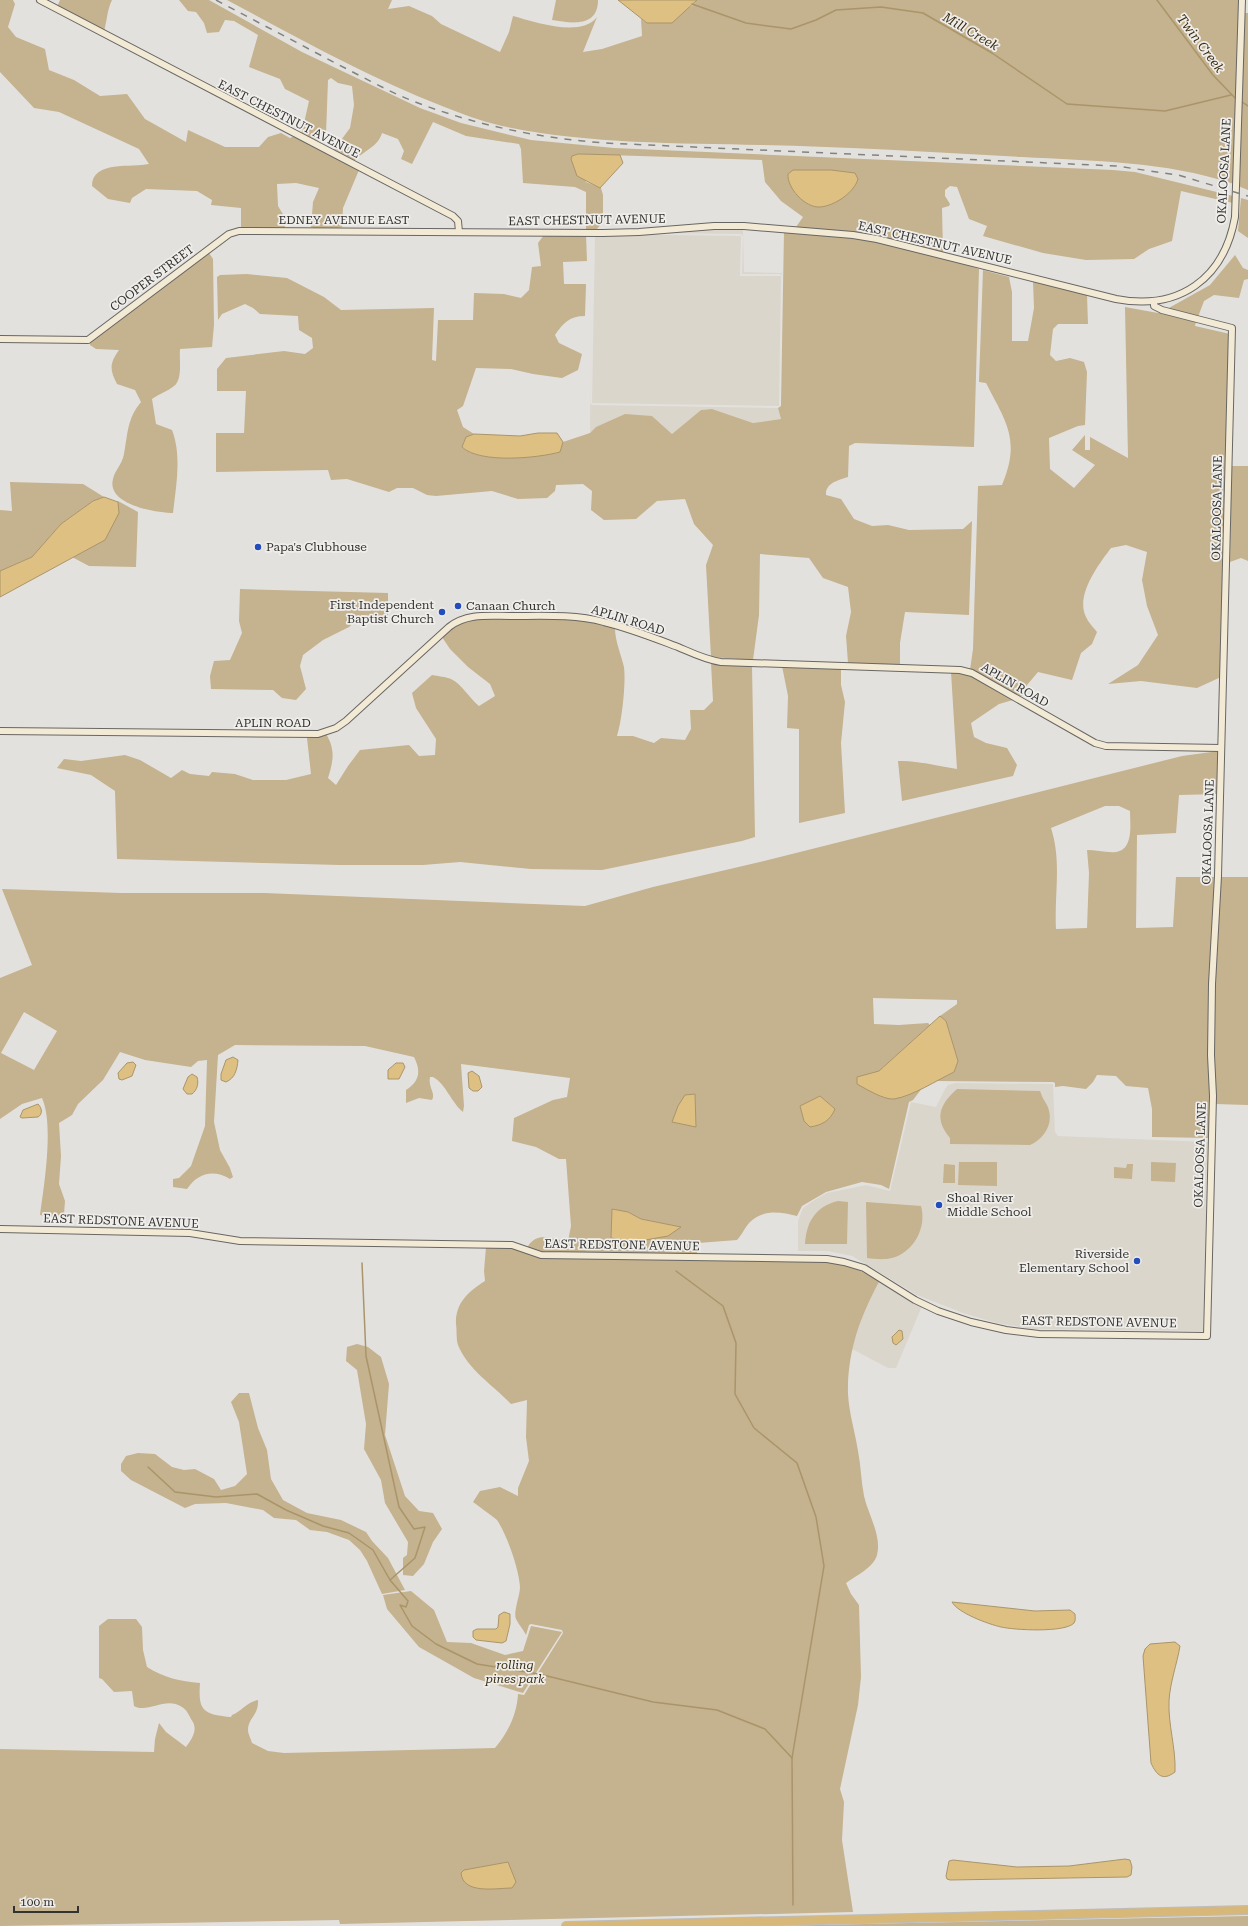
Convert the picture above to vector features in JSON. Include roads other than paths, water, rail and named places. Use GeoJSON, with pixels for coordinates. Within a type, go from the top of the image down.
{"type":"FeatureCollection","features":[{"type":"Feature","properties":{"kind":"highway"},"geometry":{"type":"LineString","coordinates":[[566,1926],[1248,1910]]}},
{"type":"Feature","properties":{"kind":"street","name":"EAST CHESTNUT AVENUE"},"geometry":{"type":"LineString","coordinates":[[40,0],[453,216],[458,221],[459,232],[603,233],[729,226],[840,233],[878,239],[1128,302],[1154,302]]}},
{"type":"Feature","properties":{"kind":"street","name":"OKALOOSA LANE"},"geometry":{"type":"LineString","coordinates":[[1208,1336],[1208,1263],[1213,1117],[1212,984],[1218,876],[1232,328],[1162,310],[1154,306],[1154,302],[1179,295],[1201,282],[1222,257],[1232,233],[1235,217],[1242,0]]}},
{"type":"Feature","properties":{"kind":"street","name":"EDNEY AVENUE EAST"},"geometry":{"type":"LineString","coordinates":[[229,234],[239,231],[459,232]]}},
{"type":"Feature","properties":{"kind":"street","name":"COOPER STREET"},"geometry":{"type":"LineString","coordinates":[[0,339],[88,340],[229,234]]}},
{"type":"Feature","properties":{"kind":"street","name":"APLIN ROAD"},"geometry":{"type":"LineString","coordinates":[[0,731],[318,734],[336,728],[346,721],[449,627],[459,621],[474,616],[549,616],[580,618],[605,622],[721,662],[965,671],[1095,743],[1106,746],[1221,748]]}},
{"type":"Feature","properties":{"kind":"street","name":"EAST REDSTONE AVENUE"},"geometry":{"type":"LineString","coordinates":[[0,1229],[190,1233],[240,1241],[512,1244],[540,1256],[828,1259],[864,1268],[915,1300],[938,1311],[971,1322],[1006,1330],[1039,1334],[1208,1336]]}},
{"type":"Feature","properties":{"kind":"waterway","name":"Twin Creek"},"geometry":{"type":"LineString","coordinates":[[1157,0],[1213,75],[1235,98]]}},
{"type":"Feature","properties":{"kind":"waterway","name":"Mill Creek"},"geometry":{"type":"LineString","coordinates":[[692,4],[746,23],[791,29],[816,20],[836,10],[881,7],[923,13],[992,53],[1067,104],[1165,111],[1231,95]]}},
{"type":"Feature","properties":{"kind":"waterway","name":"Mill Creek"},"geometry":{"type":"LineString","coordinates":[[1242,102],[1248,106]]}},
{"type":"Feature","properties":{"kind":"waterway"},"geometry":{"type":"LineString","coordinates":[[362,1263],[366,1356],[399,1507],[414,1529],[425,1527],[415,1558],[390,1580],[408,1601],[406,1607],[400,1605],[412,1626],[436,1644],[477,1664],[539,1674],[653,1702],[717,1710],[765,1729],[792,1758]]}},
{"type":"Feature","properties":{"kind":"waterway"},"geometry":{"type":"LineString","coordinates":[[676,1271],[723,1306],[736,1343],[735,1394],[754,1428],[797,1463],[816,1517],[824,1566],[792,1758],[793,1905]]}},
{"type":"Feature","properties":{"kind":"waterway"},"geometry":{"type":"LineString","coordinates":[[148,1467],[175,1492],[216,1497],[257,1494],[286,1510],[323,1526],[349,1533],[373,1550],[390,1580]]}},
{"type":"Feature","properties":{"kind":"railway"},"geometry":{"type":"LineString","coordinates":[[216,0],[339,65],[408,99],[464,118],[510,130],[557,138],[604,143],[1116,166],[1178,175],[1248,196]]}},
{"type":"Feature","properties":{"kind":"place","name":"Papa's Clubhouse"},"geometry":{"type":"Point","coordinates":[258,547]}},
{"type":"Feature","properties":{"kind":"place","name":"Canaan Church"},"geometry":{"type":"Point","coordinates":[458,606]}},
{"type":"Feature","properties":{"kind":"place","name":"First Independent Baptist Church"},"geometry":{"type":"Point","coordinates":[442,612]}},
{"type":"Feature","properties":{"kind":"place","name":"Shoal River Middle School"},"geometry":{"type":"Point","coordinates":[939,1205]}},
{"type":"Feature","properties":{"kind":"place","name":"Riverside Elementary School"},"geometry":{"type":"Point","coordinates":[1137,1261]}},
{"type":"Feature","properties":{"kind":"park label","name":"rolling pines park"},"geometry":{"type":"Point","coordinates":[515,1672]}}]}
